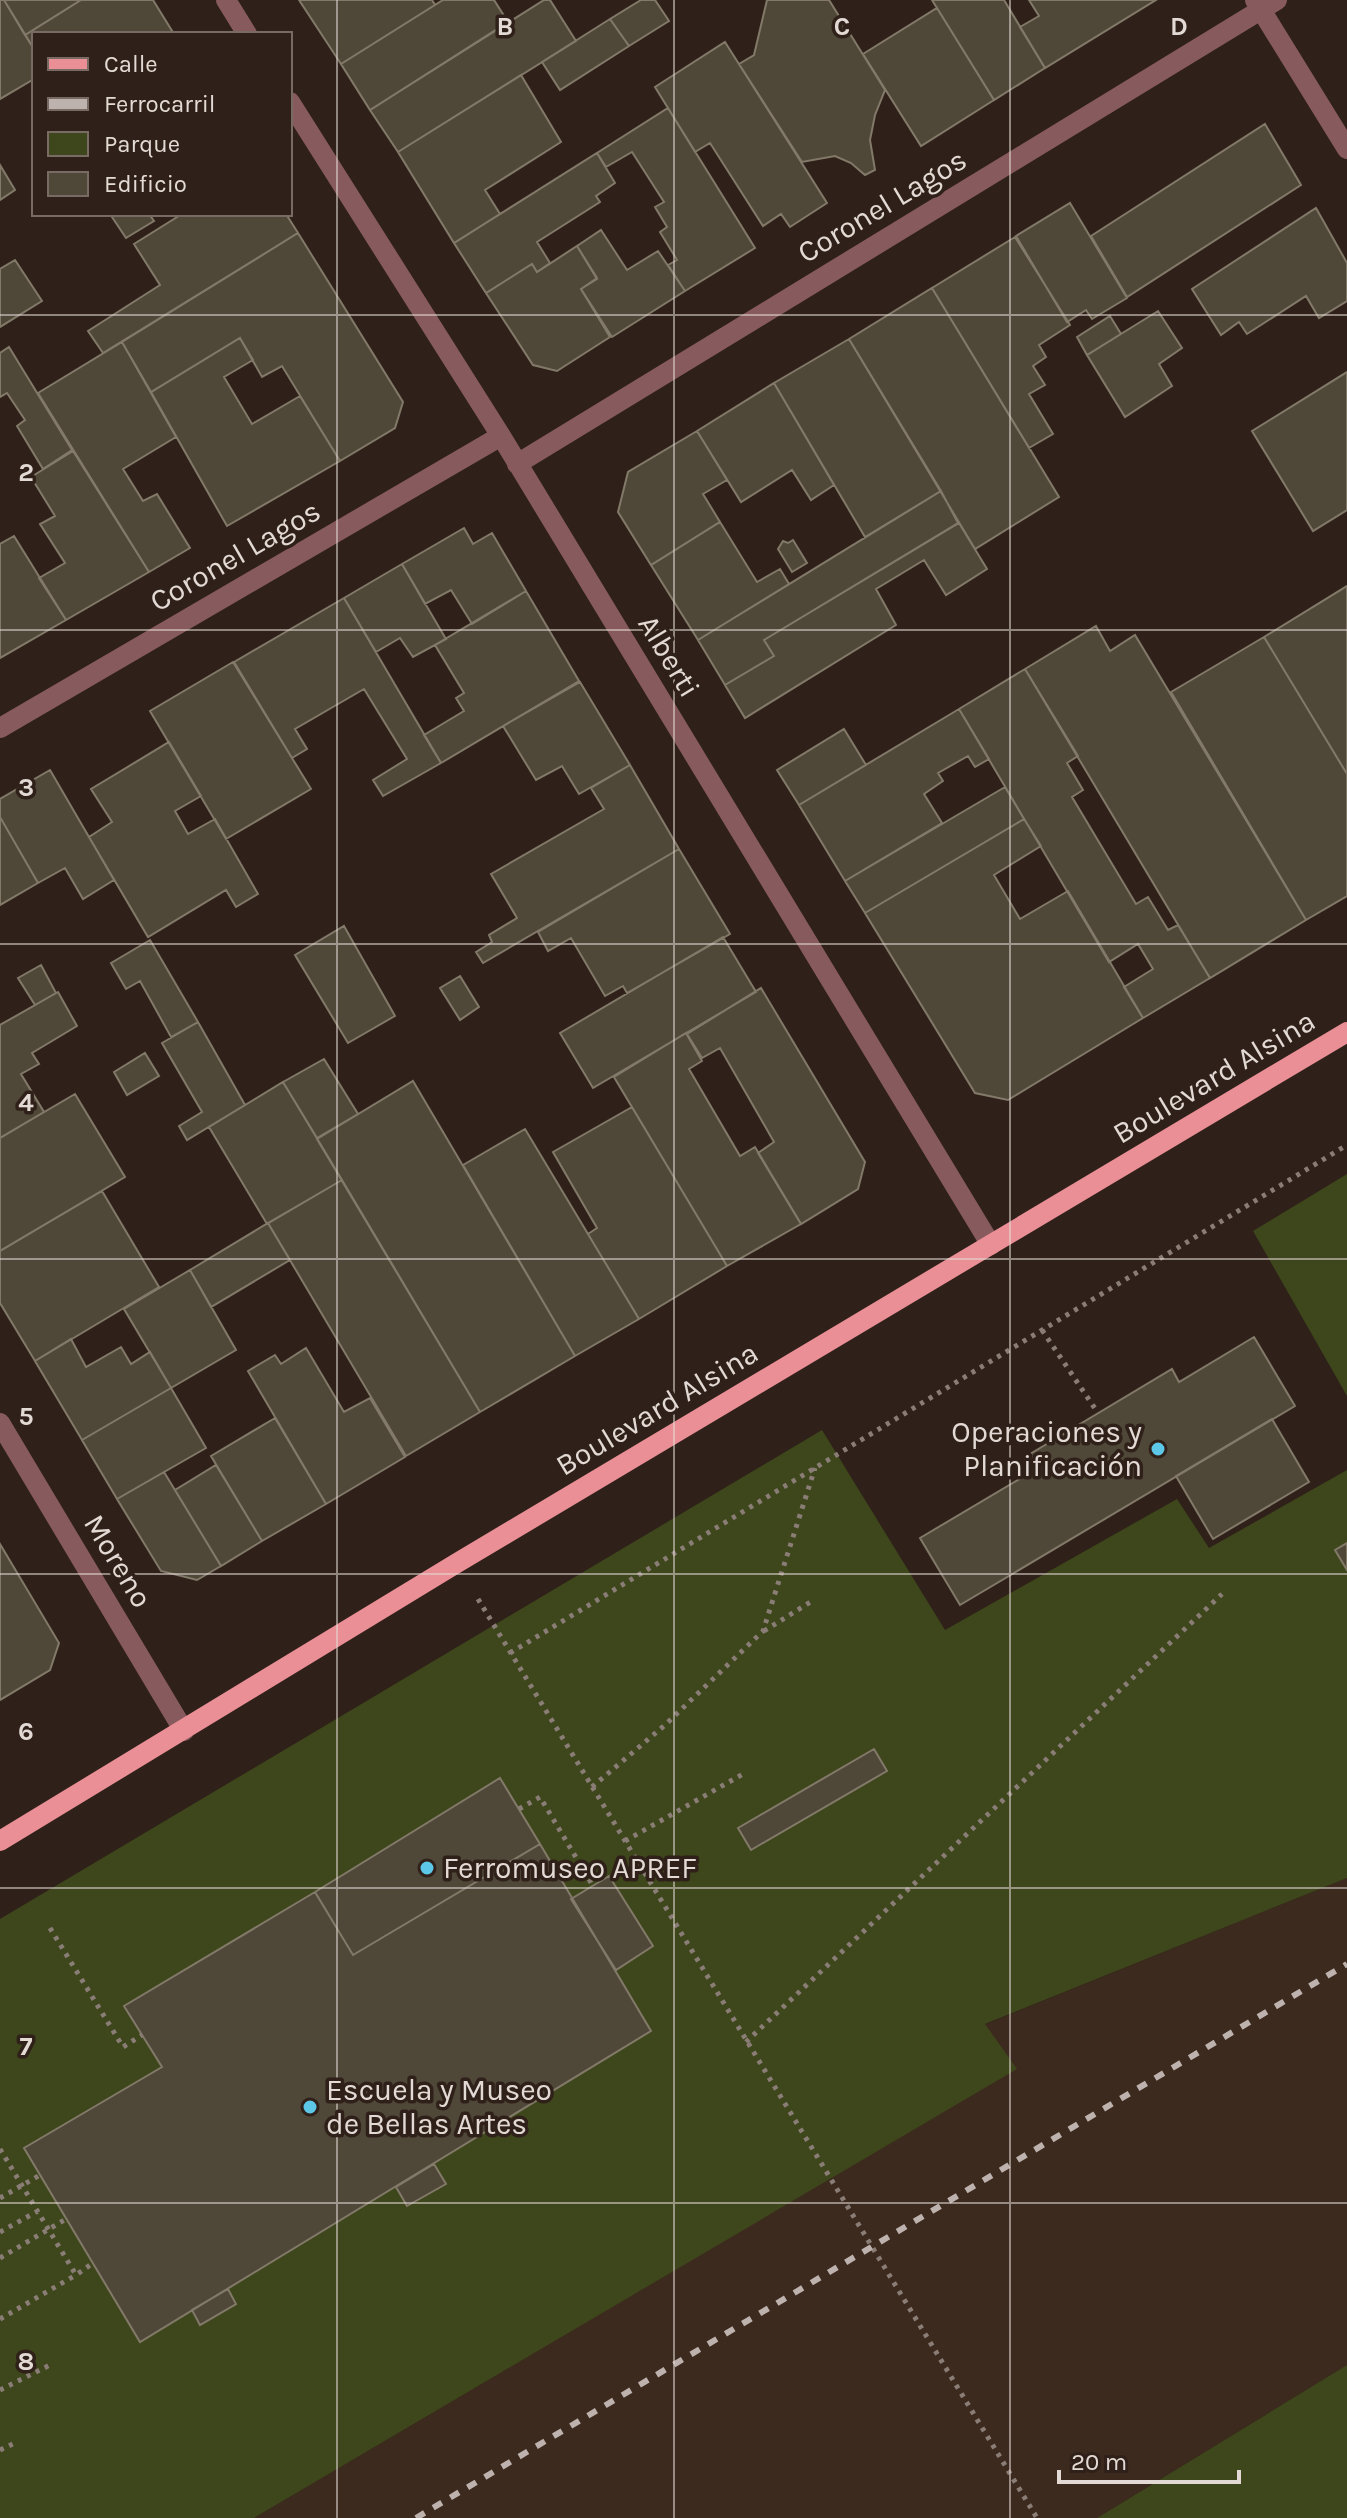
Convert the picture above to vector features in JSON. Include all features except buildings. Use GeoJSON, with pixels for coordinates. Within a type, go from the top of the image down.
{"type":"FeatureCollection","features":[{"type":"Feature","properties":{"kind":"main road","name":"Boulevard Alsina"},"geometry":{"type":"LineString","coordinates":[[0,1841],[457,1563],[1347,1032]]}},
{"type":"Feature","properties":{"kind":"street"},"geometry":{"type":"LineString","coordinates":[[226,0],[246,32]]}},
{"type":"Feature","properties":{"kind":"street"},"geometry":{"type":"LineString","coordinates":[[1264,3],[1347,149]]}},
{"type":"Feature","properties":{"kind":"street","name":"Coronel Lagos"},"geometry":{"type":"LineString","coordinates":[[517,464],[1264,3]]}},
{"type":"Feature","properties":{"kind":"street","name":"Alberti"},"geometry":{"type":"LineString","coordinates":[[292,105],[501,436],[991,1245]]}},
{"type":"Feature","properties":{"kind":"street","name":"Coronel Lagos"},"geometry":{"type":"LineString","coordinates":[[0,728],[501,436]]}},
{"type":"Feature","properties":{"kind":"street","name":"Moreno"},"geometry":{"type":"LineString","coordinates":[[0,1423],[184,1731]]}},
{"type":"Feature","properties":{"kind":"path"},"geometry":{"type":"LineString","coordinates":[[510,1653],[1347,1145]]}},
{"type":"Feature","properties":{"kind":"path"},"geometry":{"type":"LineString","coordinates":[[1042,1330],[1098,1413]]}},
{"type":"Feature","properties":{"kind":"path"},"geometry":{"type":"LineString","coordinates":[[763,1631],[816,1467]]}},
{"type":"Feature","properties":{"kind":"path"},"geometry":{"type":"LineString","coordinates":[[457,1563],[846,2208],[873,2245],[893,2286],[1037,2518]]}},
{"type":"Feature","properties":{"kind":"path"},"geometry":{"type":"LineString","coordinates":[[746,2042],[1222,1594]]}},
{"type":"Feature","properties":{"kind":"path"},"geometry":{"type":"LineString","coordinates":[[592,1787],[665,1725],[763,1631],[812,1601]]}},
{"type":"Feature","properties":{"kind":"path"},"geometry":{"type":"LineString","coordinates":[[625,1841],[743,1774]]}},
{"type":"Feature","properties":{"kind":"path"},"geometry":{"type":"LineString","coordinates":[[519,1809],[540,1797],[593,1886]]}},
{"type":"Feature","properties":{"kind":"path"},"geometry":{"type":"LineString","coordinates":[[50,1928],[123,2047],[142,2035]]}},
{"type":"Feature","properties":{"kind":"path"},"geometry":{"type":"LineString","coordinates":[[0,2149],[76,2275]]}},
{"type":"Feature","properties":{"kind":"path"},"geometry":{"type":"LineString","coordinates":[[0,2198],[40,2175]]}},
{"type":"Feature","properties":{"kind":"path"},"geometry":{"type":"LineString","coordinates":[[0,2232],[38,2211]]}},
{"type":"Feature","properties":{"kind":"path"},"geometry":{"type":"LineString","coordinates":[[0,2258],[66,2219]]}},
{"type":"Feature","properties":{"kind":"path"},"geometry":{"type":"LineString","coordinates":[[0,2319],[93,2263]]}},
{"type":"Feature","properties":{"kind":"path"},"geometry":{"type":"LineString","coordinates":[[0,2390],[50,2365]]}},
{"type":"Feature","properties":{"kind":"path"},"geometry":{"type":"LineString","coordinates":[[0,2450],[15,2443]]}},
{"type":"Feature","properties":{"kind":"shaded area"},"geometry":{"type":"Polygon","coordinates":[[[1347,1878],[1347,2365],[1097,2518],[254,2518],[1016,2069],[984,2025],[1347,1878]]]}},
{"type":"Feature","properties":{"kind":"green space"},"geometry":{"type":"Polygon","coordinates":[[[1347,1174],[1347,1396],[1253,1231],[1347,1174]]]}},
{"type":"Feature","properties":{"kind":"green space"},"geometry":{"type":"Polygon","coordinates":[[[822,1430],[945,1630],[1177,1499],[1209,1548],[1347,1470],[1347,1878],[985,2024],[1017,2069],[254,2518],[0,2518],[0,1919],[822,1430]]]}},
{"type":"Feature","properties":{"kind":"green space"},"geometry":{"type":"Polygon","coordinates":[[[1347,2365],[1347,2518],[1097,2518],[1347,2365]]]}},
{"type":"Feature","properties":{"kind":"railway"},"geometry":{"type":"LineString","coordinates":[[416,2518],[1347,1964]]}},
{"type":"Feature","properties":{"kind":"place","name":"Operaciones y Planificación"},"geometry":{"type":"Point","coordinates":[1158,1449]}},
{"type":"Feature","properties":{"kind":"place","name":"Ferromuseo APREF"},"geometry":{"type":"Point","coordinates":[427,1868]}},
{"type":"Feature","properties":{"kind":"place","name":"Escuela y Museo de Bellas Artes"},"geometry":{"type":"Point","coordinates":[310,2107]}}]}
